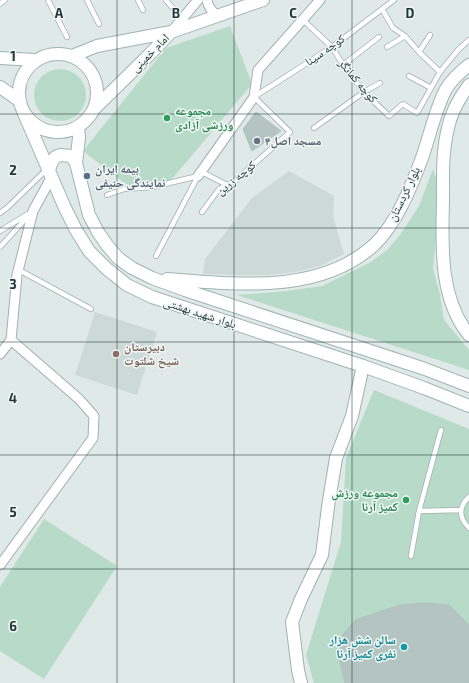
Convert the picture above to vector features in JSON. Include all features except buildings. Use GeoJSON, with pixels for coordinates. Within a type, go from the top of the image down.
{"type":"FeatureCollection","features":[{"type":"Feature","properties":{"kind":"main road","name":"امام خمینی"},"geometry":{"type":"LineString","coordinates":[[94,109],[171,32],[263,0]]}},
{"type":"Feature","properties":{"kind":"main road"},"geometry":{"type":"LineString","coordinates":[[72,56],[97,46],[171,32]]}},
{"type":"Feature","properties":{"kind":"main road"},"geometry":{"type":"LineString","coordinates":[[59,53],[72,56],[82,62],[91,72],[96,83],[97,96],[94,109],[87,119],[78,126],[66,131],[54,132],[41,128],[31,121],[22,109],[18,94],[20,81],[26,70],[35,60],[46,55],[59,53]]}},
{"type":"Feature","properties":{"kind":"main road"},"geometry":{"type":"LineString","coordinates":[[0,58],[35,60]]}},
{"type":"Feature","properties":{"kind":"main road","name":"بلوار کردستان"},"geometry":{"type":"LineString","coordinates":[[152,278],[216,283],[270,283],[300,280],[322,275],[354,260],[375,244],[398,213],[422,158],[435,116],[446,88],[459,73],[469,65]]}},
{"type":"Feature","properties":{"kind":"main road"},"geometry":{"type":"LineString","coordinates":[[469,85],[462,94],[452,115],[445,143],[443,165],[442,236],[447,287],[458,319],[469,335]]}},
{"type":"Feature","properties":{"kind":"main road"},"geometry":{"type":"LineString","coordinates":[[2,89],[20,101],[22,109]]}},
{"type":"Feature","properties":{"kind":"main road","name":"بلوار شهید بهشتی"},"geometry":{"type":"LineString","coordinates":[[22,109],[49,173],[76,230],[89,251],[107,269],[127,285],[166,302],[363,366],[468,406]]}},
{"type":"Feature","properties":{"kind":"main road","name":"بلوار شهید بهشتی"},"geometry":{"type":"LineString","coordinates":[[78,126],[76,163],[89,214],[106,245],[118,258],[132,268],[152,278],[425,369],[469,386]]}},
{"type":"Feature","properties":{"kind":"main road"},"geometry":{"type":"LineString","coordinates":[[49,173],[50,163],[54,158],[60,155],[71,156],[76,163]]}},
{"type":"Feature","properties":{"kind":"main road"},"geometry":{"type":"LineString","coordinates":[[301,683],[292,622],[322,555],[336,458],[352,416],[363,366]]}},
{"type":"Feature","properties":{"kind":"street"},"geometry":{"type":"LineString","coordinates":[[171,32],[198,0]]}},
{"type":"Feature","properties":{"kind":"street"},"geometry":{"type":"LineString","coordinates":[[207,0],[212,11],[218,15]]}},
{"type":"Feature","properties":{"kind":"street"},"geometry":{"type":"LineString","coordinates":[[200,174],[254,97],[258,70],[320,0]]}},
{"type":"Feature","properties":{"kind":"street"},"geometry":{"type":"LineString","coordinates":[[0,354],[12,340],[19,270],[33,211],[49,173]]}},
{"type":"Feature","properties":{"kind":"street"},"geometry":{"type":"LineString","coordinates":[[0,565],[93,438],[94,416],[79,399],[12,340]]}},
{"type":"Feature","properties":{"kind":"lane"},"geometry":{"type":"LineString","coordinates":[[0,4],[5,0]]}},
{"type":"Feature","properties":{"kind":"lane"},"geometry":{"type":"LineString","coordinates":[[48,0],[67,37]]}},
{"type":"Feature","properties":{"kind":"lane"},"geometry":{"type":"LineString","coordinates":[[87,0],[99,24]]}},
{"type":"Feature","properties":{"kind":"lane"},"geometry":{"type":"LineString","coordinates":[[138,0],[144,10]]}},
{"type":"Feature","properties":{"kind":"lane"},"geometry":{"type":"LineString","coordinates":[[166,0],[182,19]]}},
{"type":"Feature","properties":{"kind":"lane","name":"کوچه سینا"},"geometry":{"type":"LineString","coordinates":[[254,97],[332,47],[394,0]]}},
{"type":"Feature","properties":{"kind":"lane"},"geometry":{"type":"LineString","coordinates":[[382,9],[393,28],[405,36],[440,72]]}},
{"type":"Feature","properties":{"kind":"lane","name":"کوچه کمانگر"},"geometry":{"type":"LineString","coordinates":[[303,20],[332,47],[343,66],[364,92],[389,116],[403,104],[417,113],[431,88]]}},
{"type":"Feature","properties":{"kind":"lane"},"geometry":{"type":"LineString","coordinates":[[419,52],[430,35]]}},
{"type":"Feature","properties":{"kind":"lane"},"geometry":{"type":"LineString","coordinates":[[387,47],[405,36]]}},
{"type":"Feature","properties":{"kind":"lane"},"geometry":{"type":"LineString","coordinates":[[343,66],[379,38]]}},
{"type":"Feature","properties":{"kind":"lane"},"geometry":{"type":"LineString","coordinates":[[409,76],[431,88],[440,72],[458,50],[469,40]]}},
{"type":"Feature","properties":{"kind":"lane"},"geometry":{"type":"LineString","coordinates":[[314,128],[364,92],[380,83]]}},
{"type":"Feature","properties":{"kind":"lane","name":"کوچه زرین"},"geometry":{"type":"LineString","coordinates":[[202,212],[219,189],[235,181],[290,132],[254,97]]}},
{"type":"Feature","properties":{"kind":"lane"},"geometry":{"type":"LineString","coordinates":[[0,213],[49,173]]}},
{"type":"Feature","properties":{"kind":"lane"},"geometry":{"type":"LineString","coordinates":[[156,256],[200,174]]}},
{"type":"Feature","properties":{"kind":"lane"},"geometry":{"type":"LineString","coordinates":[[108,195],[124,189],[153,187],[200,174],[228,185]]}},
{"type":"Feature","properties":{"kind":"lane"},"geometry":{"type":"LineString","coordinates":[[0,210],[8,207]]}},
{"type":"Feature","properties":{"kind":"lane"},"geometry":{"type":"LineString","coordinates":[[0,231],[33,211]]}},
{"type":"Feature","properties":{"kind":"lane"},"geometry":{"type":"LineString","coordinates":[[0,247],[33,211]]}},
{"type":"Feature","properties":{"kind":"lane"},"geometry":{"type":"LineString","coordinates":[[19,270],[91,309]]}},
{"type":"Feature","properties":{"kind":"lane"},"geometry":{"type":"LineString","coordinates":[[411,556],[419,511],[441,430]]}},
{"type":"Feature","properties":{"kind":"lane"},"geometry":{"type":"LineString","coordinates":[[469,497],[461,510],[464,523],[469,528]]}},
{"type":"Feature","properties":{"kind":"lane"},"geometry":{"type":"LineString","coordinates":[[419,511],[461,510]]}},
{"type":"Feature","properties":{"kind":"shaded area"},"geometry":{"type":"Polygon","coordinates":[[[289,171],[334,196],[333,216],[344,254],[320,266],[295,272],[269,275],[203,274],[205,259],[252,198],[289,171]]]}},
{"type":"Feature","properties":{"kind":"shaded area","name":"دبیرستان شیخ شلتوت"},"geometry":{"type":"Polygon","coordinates":[[[95,312],[157,332],[137,395],[75,375],[95,312]]]}},
{"type":"Feature","properties":{"kind":"green space","name":"مجموعه ورزشی آزادی"},"geometry":{"type":"Polygon","coordinates":[[[230,26],[252,84],[167,185],[134,190],[83,151],[166,48],[230,26]]]}},
{"type":"Feature","properties":{"kind":"green space"},"geometry":{"type":"Polygon","coordinates":[[[55,69],[65,69],[74,73],[82,81],[86,90],[86,100],[82,109],[74,117],[65,121],[55,121],[46,117],[38,109],[34,100],[34,90],[38,81],[46,73],[55,69]]]}},
{"type":"Feature","properties":{"kind":"green space"},"geometry":{"type":"Polygon","coordinates":[[[433,169],[437,181],[437,232],[433,268],[440,295],[444,320],[469,350],[469,370],[237,295],[287,291],[322,286],[371,262],[387,250],[400,235],[419,206],[433,169]]]}},
{"type":"Feature","properties":{"kind":"green space","name":"مجموعه ورزش کمیز آرنا"},"geometry":{"type":"Polygon","coordinates":[[[374,390],[469,429],[469,683],[314,683],[306,655],[341,542],[346,458],[374,390]]]}},
{"type":"Feature","properties":{"kind":"green space"},"geometry":{"type":"Polygon","coordinates":[[[44,519],[117,566],[44,679],[0,651],[0,587],[44,519]]]}},
{"type":"Feature","properties":{"kind":"place","name":"مجموعه ورزشی آزادی"},"geometry":{"type":"Point","coordinates":[167,118]}},
{"type":"Feature","properties":{"kind":"place","name":"مسجد اصل۴"},"geometry":{"type":"Point","coordinates":[257,141]}},
{"type":"Feature","properties":{"kind":"place","name":"بیمه ایران نمایندگی حنیفی"},"geometry":{"type":"Point","coordinates":[87,176]}},
{"type":"Feature","properties":{"kind":"place","name":"دبیرستان شیخ شلتوت"},"geometry":{"type":"Point","coordinates":[116,354]}},
{"type":"Feature","properties":{"kind":"place","name":"مجموعه ورزش کمیز آرنا"},"geometry":{"type":"Point","coordinates":[406,500]}},
{"type":"Feature","properties":{"kind":"place","name":"سالن شش هزار نفری کمیز آرنا"},"geometry":{"type":"Point","coordinates":[404,647]}}]}
